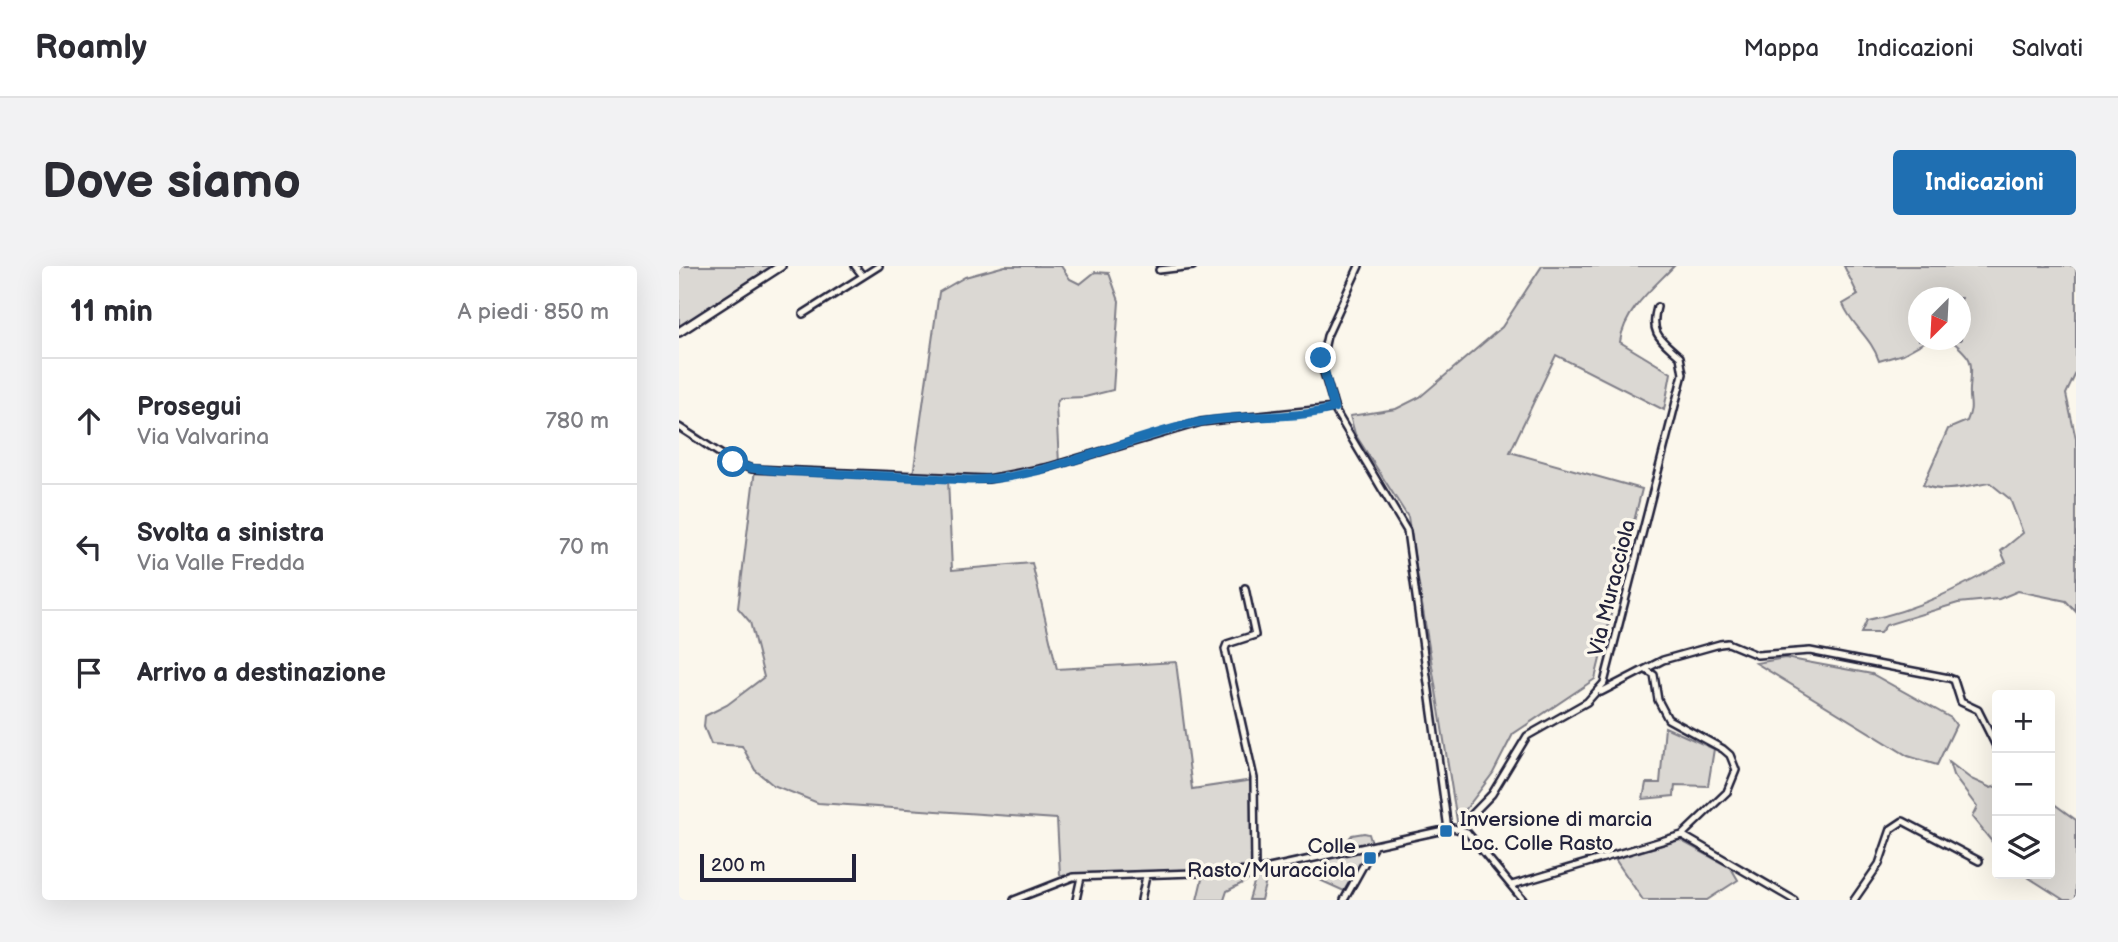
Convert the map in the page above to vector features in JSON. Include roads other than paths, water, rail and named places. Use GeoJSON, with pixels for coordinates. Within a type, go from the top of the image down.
{"type":"FeatureCollection","features":[{"type":"Feature","properties":{"kind":"street"},"geometry":{"type":"LineString","coordinates":[[679,332],[781,266]]}},
{"type":"Feature","properties":{"kind":"street"},"geometry":{"type":"LineString","coordinates":[[855,266],[863,276]]}},
{"type":"Feature","properties":{"kind":"street"},"geometry":{"type":"LineString","coordinates":[[803,314],[879,266]]}},
{"type":"Feature","properties":{"kind":"street"},"geometry":{"type":"LineString","coordinates":[[1159,270],[1192,266]]}},
{"type":"Feature","properties":{"kind":"street"},"geometry":{"type":"LineString","coordinates":[[1359,266],[1322,353],[1321,363],[1334,408],[1407,531],[1448,829]]}},
{"type":"Feature","properties":{"kind":"street","name":"Via Muracciola"},"geometry":{"type":"LineString","coordinates":[[1598,693],[1604,683],[1682,374],[1680,357],[1661,343],[1656,334],[1657,307]]}},
{"type":"Feature","properties":{"kind":"street"},"geometry":{"type":"LineString","coordinates":[[679,427],[731,461],[750,468],[975,480],[1044,469],[1201,422],[1334,408]]}},
{"type":"Feature","properties":{"kind":"street"},"geometry":{"type":"LineString","coordinates":[[1245,588],[1255,634],[1227,644],[1225,649],[1254,778],[1255,871]]}},
{"type":"Feature","properties":{"kind":"street"},"geometry":{"type":"LineString","coordinates":[[1459,828],[1492,794],[1527,736],[1598,693],[1663,660],[1728,643],[1757,655],[1810,651],[1949,678],[1954,680],[1961,702],[1978,710],[1992,738]]}},
{"type":"Feature","properties":{"kind":"street"},"geometry":{"type":"LineString","coordinates":[[1512,885],[1682,835],[1727,792],[1736,770],[1734,763],[1723,749],[1672,724],[1658,700],[1654,675],[1643,671]]}},
{"type":"Feature","properties":{"kind":"street"},"geometry":{"type":"LineString","coordinates":[[1854,900],[1879,864],[1891,829],[1903,821],[1979,861]]}},
{"type":"Feature","properties":{"kind":"street"},"geometry":{"type":"LineString","coordinates":[[1014,900],[1081,877],[1255,871],[1459,828],[1467,832],[1523,900]]}},
{"type":"Feature","properties":{"kind":"street"},"geometry":{"type":"LineString","coordinates":[[1682,835],[1794,900]]}},
{"type":"Feature","properties":{"kind":"street"},"geometry":{"type":"LineString","coordinates":[[1344,900],[1374,846]]}},
{"type":"Feature","properties":{"kind":"street"},"geometry":{"type":"LineString","coordinates":[[1141,900],[1146,876]]}},
{"type":"Feature","properties":{"kind":"street"},"geometry":{"type":"LineString","coordinates":[[1076,900],[1081,877]]}},
{"type":"Feature","properties":{"kind":"place","name":"Inversione di marcia Loc. Colle Rasto"},"geometry":{"type":"Point","coordinates":[1446,831]}},
{"type":"Feature","properties":{"kind":"place","name":"Colle Rasto/Muracciola"},"geometry":{"type":"Point","coordinates":[1370,858]}}]}
